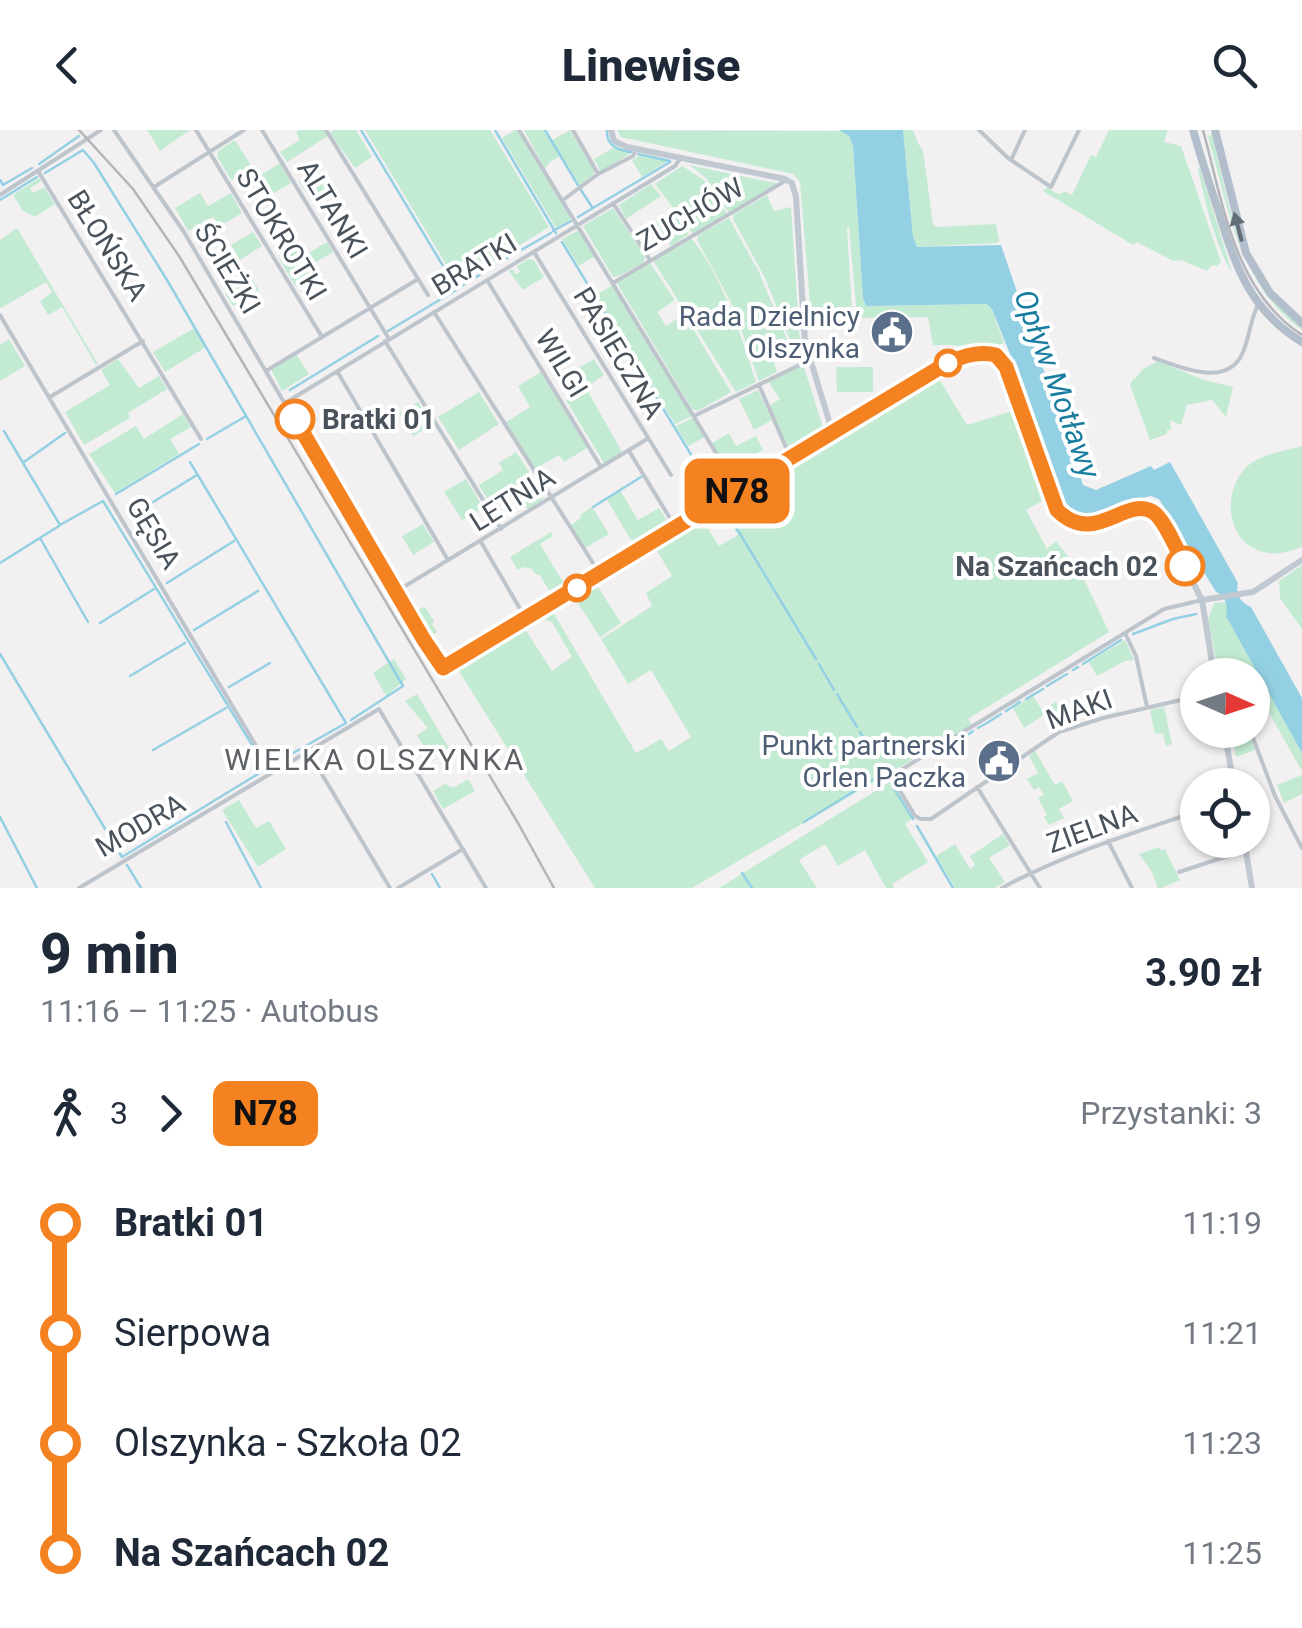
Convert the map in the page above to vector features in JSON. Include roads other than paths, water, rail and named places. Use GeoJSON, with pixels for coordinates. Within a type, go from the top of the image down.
{"type":"FeatureCollection","features":[{"type":"Feature","properties":{"kind":"main road"},"geometry":{"type":"LineString","coordinates":[[1193,130],[1240,274],[1258,304],[1302,342]]}},
{"type":"Feature","properties":{"kind":"main road"},"geometry":{"type":"LineString","coordinates":[[1215,130],[1246,253],[1270,292],[1302,323]]}},
{"type":"Feature","properties":{"kind":"street"},"geometry":{"type":"LineString","coordinates":[[0,195],[101,130]]}},
{"type":"Feature","properties":{"kind":"street","name":"ŚCIEŻKI"},"geometry":{"type":"LineString","coordinates":[[114,130],[154,186],[443,668],[526,619]]}},
{"type":"Feature","properties":{"kind":"street","name":"STOKROTKI"},"geometry":{"type":"LineString","coordinates":[[196,130],[322,337]]}},
{"type":"Feature","properties":{"kind":"street","name":"STOKROTKI"},"geometry":{"type":"LineString","coordinates":[[154,186],[244,130]]}},
{"type":"Feature","properties":{"kind":"street","name":"ALTANKI"},"geometry":{"type":"LineString","coordinates":[[262,130],[501,529]]}},
{"type":"Feature","properties":{"kind":"street"},"geometry":{"type":"LineString","coordinates":[[326,130],[428,295]]}},
{"type":"Feature","properties":{"kind":"street"},"geometry":{"type":"LineString","coordinates":[[520,130],[739,490]]}},
{"type":"Feature","properties":{"kind":"street"},"geometry":{"type":"LineString","coordinates":[[572,130],[598,174]]}},
{"type":"Feature","properties":{"kind":"street"},"geometry":{"type":"LineString","coordinates":[[611,130],[614,141],[620,145],[792,183],[810,360],[833,434]]}},
{"type":"Feature","properties":{"kind":"street"},"geometry":{"type":"LineString","coordinates":[[979,130],[1011,160],[1052,187],[1079,130]]}},
{"type":"Feature","properties":{"kind":"street"},"geometry":{"type":"LineString","coordinates":[[1011,160],[1025,130]]}},
{"type":"Feature","properties":{"kind":"street"},"geometry":{"type":"LineString","coordinates":[[562,201],[598,174],[633,156],[636,149]]}},
{"type":"Feature","properties":{"kind":"street","name":"BRATKI"},"geometry":{"type":"LineString","coordinates":[[285,402],[675,166],[680,157]]}},
{"type":"Feature","properties":{"kind":"street","name":"BŁOŃSKA"},"geometry":{"type":"LineString","coordinates":[[38,171],[201,439]]}},
{"type":"Feature","properties":{"kind":"street","name":"ZUCHÓW"},"geometry":{"type":"LineString","coordinates":[[613,282],[785,179]]}},
{"type":"Feature","properties":{"kind":"street"},"geometry":{"type":"LineString","coordinates":[[613,204],[650,260]]}},
{"type":"Feature","properties":{"kind":"street","name":"PASIECZNA"},"geometry":{"type":"LineString","coordinates":[[534,252],[670,475]]}},
{"type":"Feature","properties":{"kind":"street"},"geometry":{"type":"LineString","coordinates":[[370,308],[418,279]]}},
{"type":"Feature","properties":{"kind":"street","name":"WILGI"},"geometry":{"type":"LineString","coordinates":[[487,280],[602,467]]}},
{"type":"Feature","properties":{"kind":"street"},"geometry":{"type":"LineString","coordinates":[[1154,358],[1197,372],[1221,371],[1242,354],[1258,304]]}},
{"type":"Feature","properties":{"kind":"street","name":"STOKROTKI"},"geometry":{"type":"LineString","coordinates":[[266,371],[370,308]]}},
{"type":"Feature","properties":{"kind":"street"},"geometry":{"type":"LineString","coordinates":[[434,312],[600,574]]}},
{"type":"Feature","properties":{"kind":"street","name":"GĘSIA"},"geometry":{"type":"LineString","coordinates":[[0,315],[272,773]]}},
{"type":"Feature","properties":{"kind":"street","name":"BŁOŃSKA"},"geometry":{"type":"LineString","coordinates":[[50,398],[142,341]]}},
{"type":"Feature","properties":{"kind":"street"},"geometry":{"type":"LineString","coordinates":[[480,542],[526,619],[956,359],[980,353],[996,355],[1006,367],[1057,510],[1066,519],[1084,524],[1136,509],[1151,511],[1161,521],[1202,600],[1211,658]]}},
{"type":"Feature","properties":{"kind":"street"},"geometry":{"type":"LineString","coordinates":[[694,416],[810,360]]}},
{"type":"Feature","properties":{"kind":"street"},"geometry":{"type":"LineString","coordinates":[[337,371],[448,560]]}},
{"type":"Feature","properties":{"kind":"street"},"geometry":{"type":"LineString","coordinates":[[758,384],[791,459]]}},
{"type":"Feature","properties":{"kind":"street","name":"LETNIA"},"geometry":{"type":"LineString","coordinates":[[397,592],[648,439]]}},
{"type":"Feature","properties":{"kind":"street"},"geometry":{"type":"LineString","coordinates":[[629,451],[676,528]]}},
{"type":"Feature","properties":{"kind":"street"},"geometry":{"type":"LineString","coordinates":[[727,471],[746,459]]}},
{"type":"Feature","properties":{"kind":"street"},"geometry":{"type":"LineString","coordinates":[[1125,633],[1164,610],[1259,589],[1302,560]]}},
{"type":"Feature","properties":{"kind":"street","name":"MAKI"},"geometry":{"type":"LineString","coordinates":[[1147,707],[1136,656],[1125,633],[891,776],[915,816],[931,820],[1059,732],[1180,700]]}},
{"type":"Feature","properties":{"kind":"street","name":"MODRA"},"geometry":{"type":"LineString","coordinates":[[78,888],[379,708],[463,848]]}},
{"type":"Feature","properties":{"kind":"street"},"geometry":{"type":"LineString","coordinates":[[1257,748],[1275,796],[1302,848]]}},
{"type":"Feature","properties":{"kind":"street"},"geometry":{"type":"LineString","coordinates":[[308,751],[390,888]]}},
{"type":"Feature","properties":{"kind":"street"},"geometry":{"type":"LineString","coordinates":[[977,788],[1040,888]]}},
{"type":"Feature","properties":{"kind":"street","name":"ZIELNA"},"geometry":{"type":"LineString","coordinates":[[1002,888],[1030,872],[1180,817]]}},
{"type":"Feature","properties":{"kind":"street"},"geometry":{"type":"LineString","coordinates":[[1108,842],[1132,888]]}},
{"type":"Feature","properties":{"kind":"street"},"geometry":{"type":"LineString","coordinates":[[398,888],[463,848],[486,888]]}},
{"type":"Feature","properties":{"kind":"street"},"geometry":{"type":"LineString","coordinates":[[1179,872],[1222,858]]}},
{"type":"Feature","properties":{"kind":"street"},"geometry":{"type":"LineString","coordinates":[[1247,858],[1252,888]]}},
{"type":"Feature","properties":{"kind":"water"},"geometry":{"type":"Polygon","coordinates":[[[839,130],[903,130],[917,247],[1001,245],[1083,485],[1096,490],[1170,462],[1238,583],[1239,597],[1251,607],[1302,698],[1302,753],[1270,695],[1270,658],[1249,658],[1226,616],[1224,599],[1159,499],[1151,496],[1092,515],[1075,514],[1061,502],[992,309],[987,304],[866,306],[849,136],[839,130]]]}},
{"type":"Feature","properties":{"kind":"waterway"},"geometry":{"type":"LineString","coordinates":[[361,130],[457,289],[494,266]]}},
{"type":"Feature","properties":{"kind":"waterway"},"geometry":{"type":"LineString","coordinates":[[495,130],[556,233]]}},
{"type":"Feature","properties":{"kind":"waterway"},"geometry":{"type":"LineString","coordinates":[[545,130],[578,185]]}},
{"type":"Feature","properties":{"kind":"waterway"},"geometry":{"type":"LineString","coordinates":[[607,130],[608,140],[614,146],[631,152]]}},
{"type":"Feature","properties":{"kind":"waterway"},"geometry":{"type":"LineString","coordinates":[[39,164],[79,136]]}},
{"type":"Feature","properties":{"kind":"waterway"},"geometry":{"type":"LineString","coordinates":[[45,173],[83,150],[94,163],[167,280],[403,686],[351,720]]}},
{"type":"Feature","properties":{"kind":"waterway"},"geometry":{"type":"LineString","coordinates":[[638,154],[670,161]]}},
{"type":"Feature","properties":{"kind":"waterway"},"geometry":{"type":"LineString","coordinates":[[578,217],[670,162]]}},
{"type":"Feature","properties":{"kind":"waterway"},"geometry":{"type":"LineString","coordinates":[[0,180],[3,185],[32,168]]}},
{"type":"Feature","properties":{"kind":"waterway"},"geometry":{"type":"LineString","coordinates":[[0,200],[37,177]]}},
{"type":"Feature","properties":{"kind":"waterway"},"geometry":{"type":"LineString","coordinates":[[581,190],[592,207]]}},
{"type":"Feature","properties":{"kind":"waterway"},"geometry":{"type":"LineString","coordinates":[[553,231],[571,221]]}},
{"type":"Feature","properties":{"kind":"waterway"},"geometry":{"type":"LineString","coordinates":[[498,263],[551,233]]}},
{"type":"Feature","properties":{"kind":"waterway"},"geometry":{"type":"LineString","coordinates":[[562,242],[718,499]]}},
{"type":"Feature","properties":{"kind":"waterway"},"geometry":{"type":"LineString","coordinates":[[388,331],[456,290]]}},
{"type":"Feature","properties":{"kind":"waterway"},"geometry":{"type":"LineString","coordinates":[[290,390],[378,336]]}},
{"type":"Feature","properties":{"kind":"waterway"},"geometry":{"type":"LineString","coordinates":[[207,439],[246,416]]}},
{"type":"Feature","properties":{"kind":"waterway"},"geometry":{"type":"LineString","coordinates":[[791,453],[827,431],[825,425]]}},
{"type":"Feature","properties":{"kind":"waterway"},"geometry":{"type":"LineString","coordinates":[[4,431],[60,525],[103,501],[263,763]]}},
{"type":"Feature","properties":{"kind":"waterway"},"geometry":{"type":"LineString","coordinates":[[24,462],[65,433]]}},
{"type":"Feature","properties":{"kind":"waterway"},"geometry":{"type":"LineString","coordinates":[[116,494],[199,444]]}},
{"type":"Feature","properties":{"kind":"waterway"},"geometry":{"type":"LineString","coordinates":[[771,465],[785,456]]}},
{"type":"Feature","properties":{"kind":"waterway"},"geometry":{"type":"LineString","coordinates":[[190,462],[346,723],[272,765]]}},
{"type":"Feature","properties":{"kind":"waterway"},"geometry":{"type":"LineString","coordinates":[[145,507],[197,475]]}},
{"type":"Feature","properties":{"kind":"waterway"},"geometry":{"type":"LineString","coordinates":[[593,507],[641,477]]}},
{"type":"Feature","properties":{"kind":"waterway"},"geometry":{"type":"LineString","coordinates":[[723,506],[816,659]]}},
{"type":"Feature","properties":{"kind":"waterway"},"geometry":{"type":"LineString","coordinates":[[0,563],[59,526]]}},
{"type":"Feature","properties":{"kind":"waterway"},"geometry":{"type":"LineString","coordinates":[[40,538],[88,622]]}},
{"type":"Feature","properties":{"kind":"waterway"},"geometry":{"type":"LineString","coordinates":[[167,583],[234,541]]}},
{"type":"Feature","properties":{"kind":"waterway"},"geometry":{"type":"LineString","coordinates":[[100,623],[154,589]]}},
{"type":"Feature","properties":{"kind":"waterway"},"geometry":{"type":"LineString","coordinates":[[194,630],[258,591]]}},
{"type":"Feature","properties":{"kind":"waterway"},"geometry":{"type":"LineString","coordinates":[[1133,634],[1196,614]]}},
{"type":"Feature","properties":{"kind":"waterway"},"geometry":{"type":"LineString","coordinates":[[1083,664],[1121,640]]}},
{"type":"Feature","properties":{"kind":"waterway"},"geometry":{"type":"LineString","coordinates":[[130,676],[185,643]]}},
{"type":"Feature","properties":{"kind":"waterway"},"geometry":{"type":"LineString","coordinates":[[0,654],[122,857],[266,769]]}},
{"type":"Feature","properties":{"kind":"waterway"},"geometry":{"type":"LineString","coordinates":[[229,687],[270,663]]}},
{"type":"Feature","properties":{"kind":"waterway"},"geometry":{"type":"LineString","coordinates":[[819,664],[834,690]]}},
{"type":"Feature","properties":{"kind":"waterway"},"geometry":{"type":"LineString","coordinates":[[1073,670],[1078,667]]}},
{"type":"Feature","properties":{"kind":"waterway"},"geometry":{"type":"LineString","coordinates":[[1047,686],[1067,674]]}},
{"type":"Feature","properties":{"kind":"waterway"},"geometry":{"type":"LineString","coordinates":[[1026,699],[1043,689]]}},
{"type":"Feature","properties":{"kind":"waterway"},"geometry":{"type":"LineString","coordinates":[[837,694],[857,727]]}},
{"type":"Feature","properties":{"kind":"waterway"},"geometry":{"type":"LineString","coordinates":[[1006,711],[1020,702]]}},
{"type":"Feature","properties":{"kind":"waterway"},"geometry":{"type":"LineString","coordinates":[[153,750],[226,708]]}},
{"type":"Feature","properties":{"kind":"waterway"},"geometry":{"type":"LineString","coordinates":[[987,723],[1001,714]]}},
{"type":"Feature","properties":{"kind":"waterway"},"geometry":{"type":"LineString","coordinates":[[978,728],[985,724]]}},
{"type":"Feature","properties":{"kind":"waterway"},"geometry":{"type":"LineString","coordinates":[[969,734],[973,731]]}},
{"type":"Feature","properties":{"kind":"waterway"},"geometry":{"type":"LineString","coordinates":[[860,732],[874,756]]}},
{"type":"Feature","properties":{"kind":"waterway"},"geometry":{"type":"LineString","coordinates":[[954,743],[965,736]]}},
{"type":"Feature","properties":{"kind":"waterway"},"geometry":{"type":"LineString","coordinates":[[804,822],[884,773]]}},
{"type":"Feature","properties":{"kind":"waterway"},"geometry":{"type":"LineString","coordinates":[[890,782],[913,819]]}},
{"type":"Feature","properties":{"kind":"waterway"},"geometry":{"type":"LineString","coordinates":[[0,817],[37,888]]}},
{"type":"Feature","properties":{"kind":"waterway"},"geometry":{"type":"LineString","coordinates":[[226,822],[261,888]]}},
{"type":"Feature","properties":{"kind":"waterway"},"geometry":{"type":"LineString","coordinates":[[917,826],[953,888]]}},
{"type":"Feature","properties":{"kind":"waterway"},"geometry":{"type":"LineString","coordinates":[[127,865],[141,888]]}},
{"type":"Feature","properties":{"kind":"waterway"},"geometry":{"type":"LineString","coordinates":[[742,873],[752,888]]}},
{"type":"Feature","properties":{"kind":"waterway"},"geometry":{"type":"LineString","coordinates":[[432,874],[440,888]]}},
{"type":"Feature","properties":{"kind":"tram line"},"geometry":{"type":"LineString","coordinates":[[1203,130],[1225,215],[1246,270],[1279,317],[1302,335]]}},
{"type":"Feature","properties":{"kind":"railway"},"geometry":{"type":"LineString","coordinates":[[79,130],[133,189],[179,256],[554,888]]}},
{"type":"Feature","properties":{"kind":"place","name":"Rada Dzielnicy Olszynka"},"geometry":{"type":"Point","coordinates":[892,332]}},
{"type":"Feature","properties":{"kind":"place","name":"Bratki 01"},"geometry":{"type":"Point","coordinates":[295,419]}},
{"type":"Feature","properties":{"kind":"place","name":"Na Szańcach 02"},"geometry":{"type":"Point","coordinates":[1185,566]}},
{"type":"Feature","properties":{"kind":"place","name":"Punkt partnerski Orlen Paczka"},"geometry":{"type":"Point","coordinates":[999,761]}},
{"type":"Feature","properties":{"kind":"district","name":"WIELKA OLSZYNKA"},"geometry":{"type":"Point","coordinates":[375,760]}},
{"type":"Feature","properties":{"kind":"water label","name":"Opływ Motławy"},"geometry":{"type":"Point","coordinates":[1057,384]}}]}
